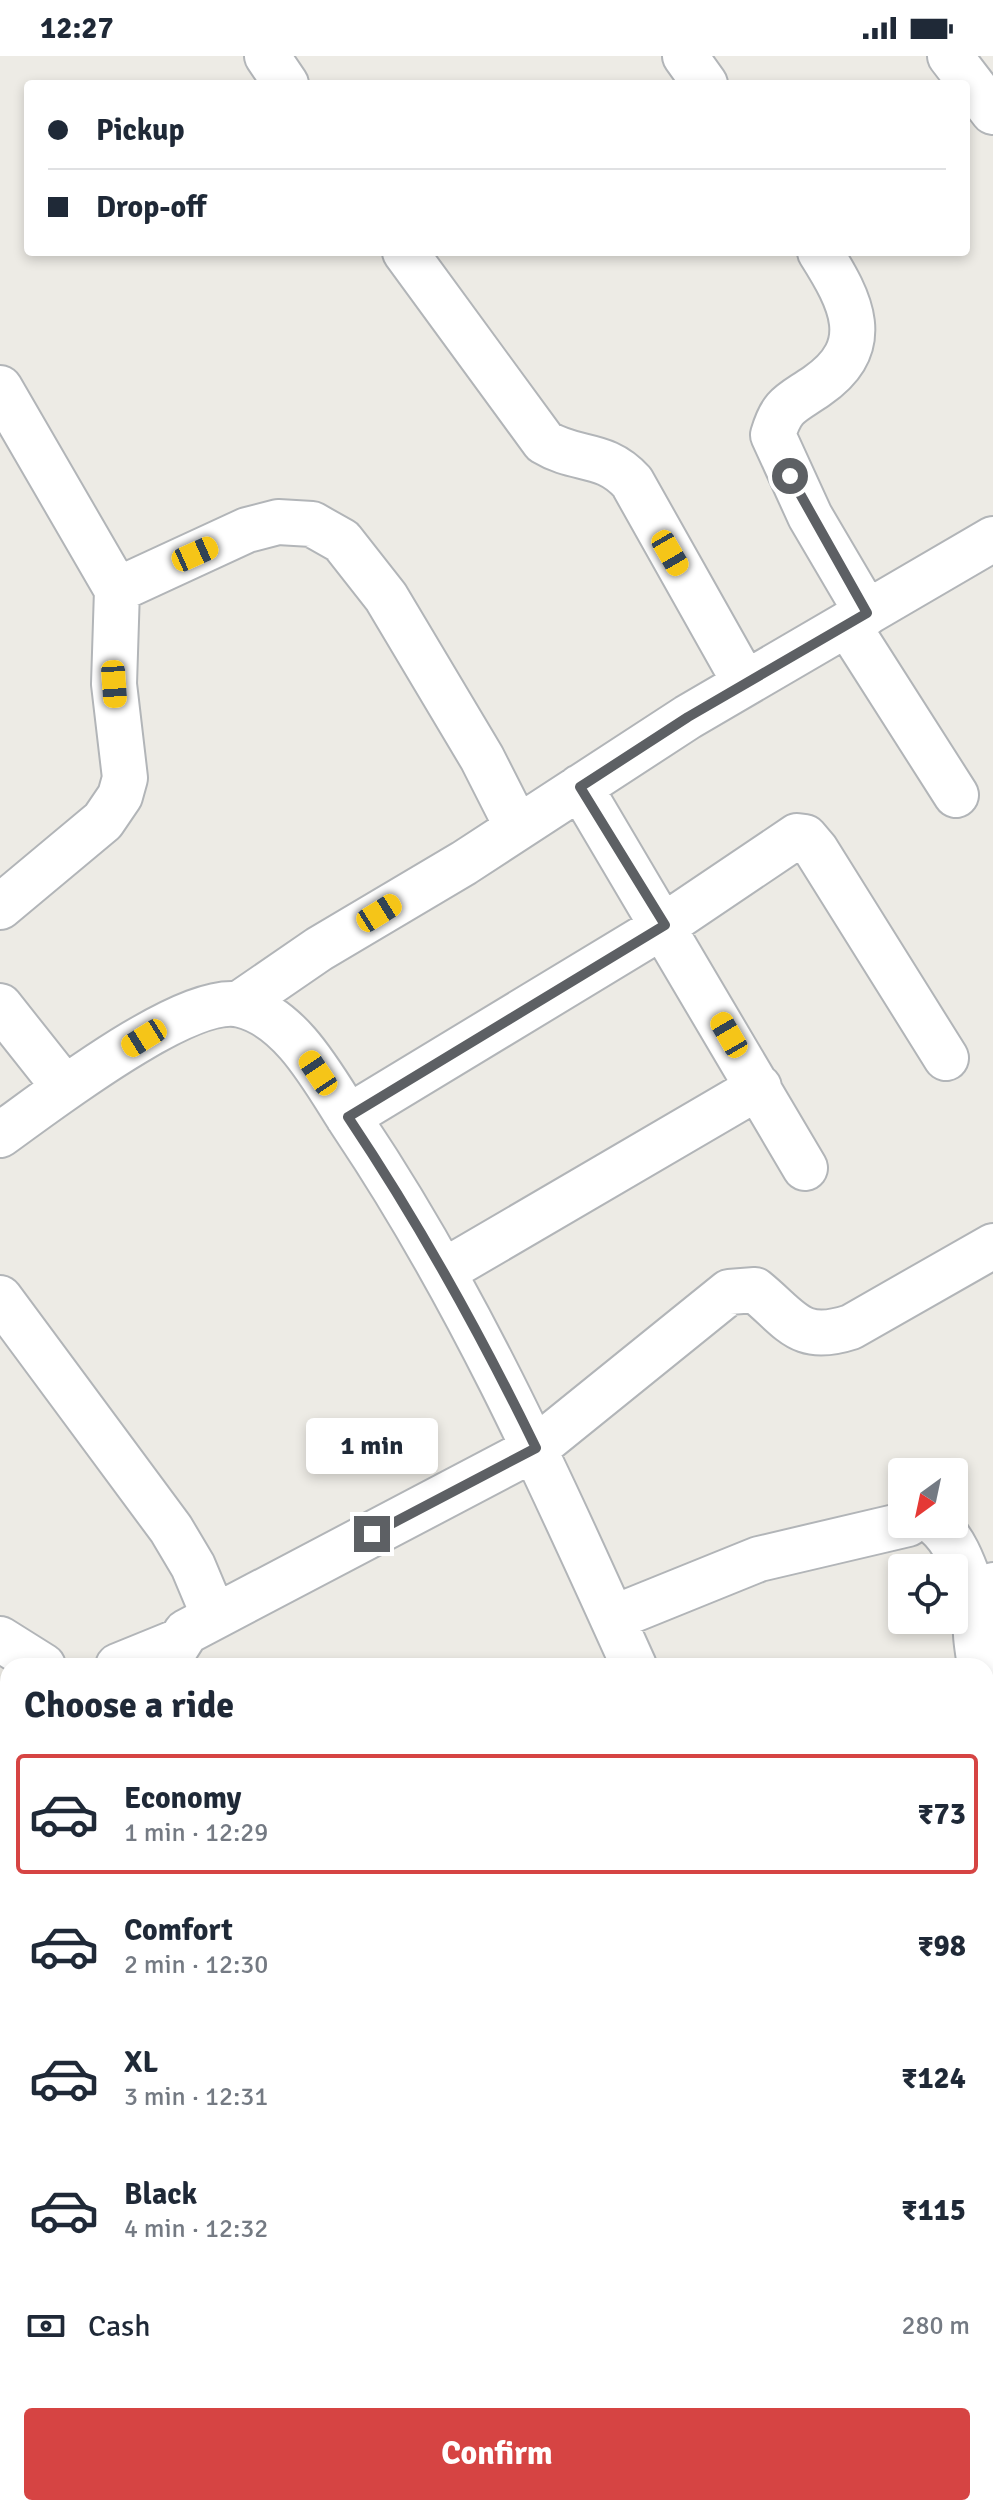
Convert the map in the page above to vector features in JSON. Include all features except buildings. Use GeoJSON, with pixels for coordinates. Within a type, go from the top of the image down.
{"type":"FeatureCollection","features":[{"type":"Feature","properties":{"kind":"street"},"geometry":{"type":"LineString","coordinates":[[267,56],[283,80]]}},
{"type":"Feature","properties":{"kind":"street"},"geometry":{"type":"LineString","coordinates":[[950,56],[968,80]]}},
{"type":"Feature","properties":{"kind":"street"},"geometry":{"type":"LineString","coordinates":[[970,82],[993,112]]}},
{"type":"Feature","properties":{"kind":"street"},"geometry":{"type":"LineString","coordinates":[[408,256],[544,442],[565,452],[598,457],[617,466],[632,482],[745,683]]}},
{"type":"Feature","properties":{"kind":"street"},"geometry":{"type":"LineString","coordinates":[[822,256],[855,322],[849,353],[828,378],[780,412],[773,435],[857,618],[956,795]]}},
{"type":"Feature","properties":{"kind":"street"},"geometry":{"type":"LineString","coordinates":[[0,388],[117,590],[114,684],[125,778],[120,796],[103,821],[0,907]]}},
{"type":"Feature","properties":{"kind":"street"},"geometry":{"type":"LineString","coordinates":[[117,590],[247,530],[278,522],[312,524],[342,541],[386,597],[482,758],[517,827]]}},
{"type":"Feature","properties":{"kind":"street"},"geometry":{"type":"LineString","coordinates":[[0,1135],[65,1088],[171,1021],[205,1009],[239,1004],[319,949],[745,683],[993,539]]}},
{"type":"Feature","properties":{"kind":"street"},"geometry":{"type":"LineString","coordinates":[[580,787],[665,925],[805,1168]]}},
{"type":"Feature","properties":{"kind":"street"},"geometry":{"type":"LineString","coordinates":[[348,1117],[665,925],[791,839],[805,837],[946,1058]]}},
{"type":"Feature","properties":{"kind":"street"},"geometry":{"type":"LineString","coordinates":[[239,1004],[271,1019],[303,1051],[409,1209],[536,1448],[630,1658]]}},
{"type":"Feature","properties":{"kind":"street"},"geometry":{"type":"LineString","coordinates":[[0,1006],[65,1088]]}},
{"type":"Feature","properties":{"kind":"street"},"geometry":{"type":"LineString","coordinates":[[444,1271],[759,1087]]}},
{"type":"Feature","properties":{"kind":"street"},"geometry":{"type":"LineString","coordinates":[[175,1654],[186,1632],[214,1616],[536,1448],[729,1292],[755,1290],[784,1319],[805,1332],[830,1334],[851,1327],[993,1246]]}},
{"type":"Feature","properties":{"kind":"street"},"geometry":{"type":"LineString","coordinates":[[0,1298],[171,1529],[193,1566],[214,1616]]}},
{"type":"Feature","properties":{"kind":"street"},"geometry":{"type":"LineString","coordinates":[[613,1618],[759,1559],[888,1529]]}},
{"type":"Feature","properties":{"kind":"street"},"geometry":{"type":"LineString","coordinates":[[950,1538],[985,1594],[975,1635],[982,1658]]}},
{"type":"Feature","properties":{"kind":"street"},"geometry":{"type":"LineString","coordinates":[[0,1639],[30,1658]]}},
{"type":"Feature","properties":{"kind":"route"},"geometry":{"type":"LineString","coordinates":[[372,1534],[536,1448],[488,1350],[409,1209],[348,1117],[665,925],[580,787],[688,717],[867,613],[790,476]]}}]}
